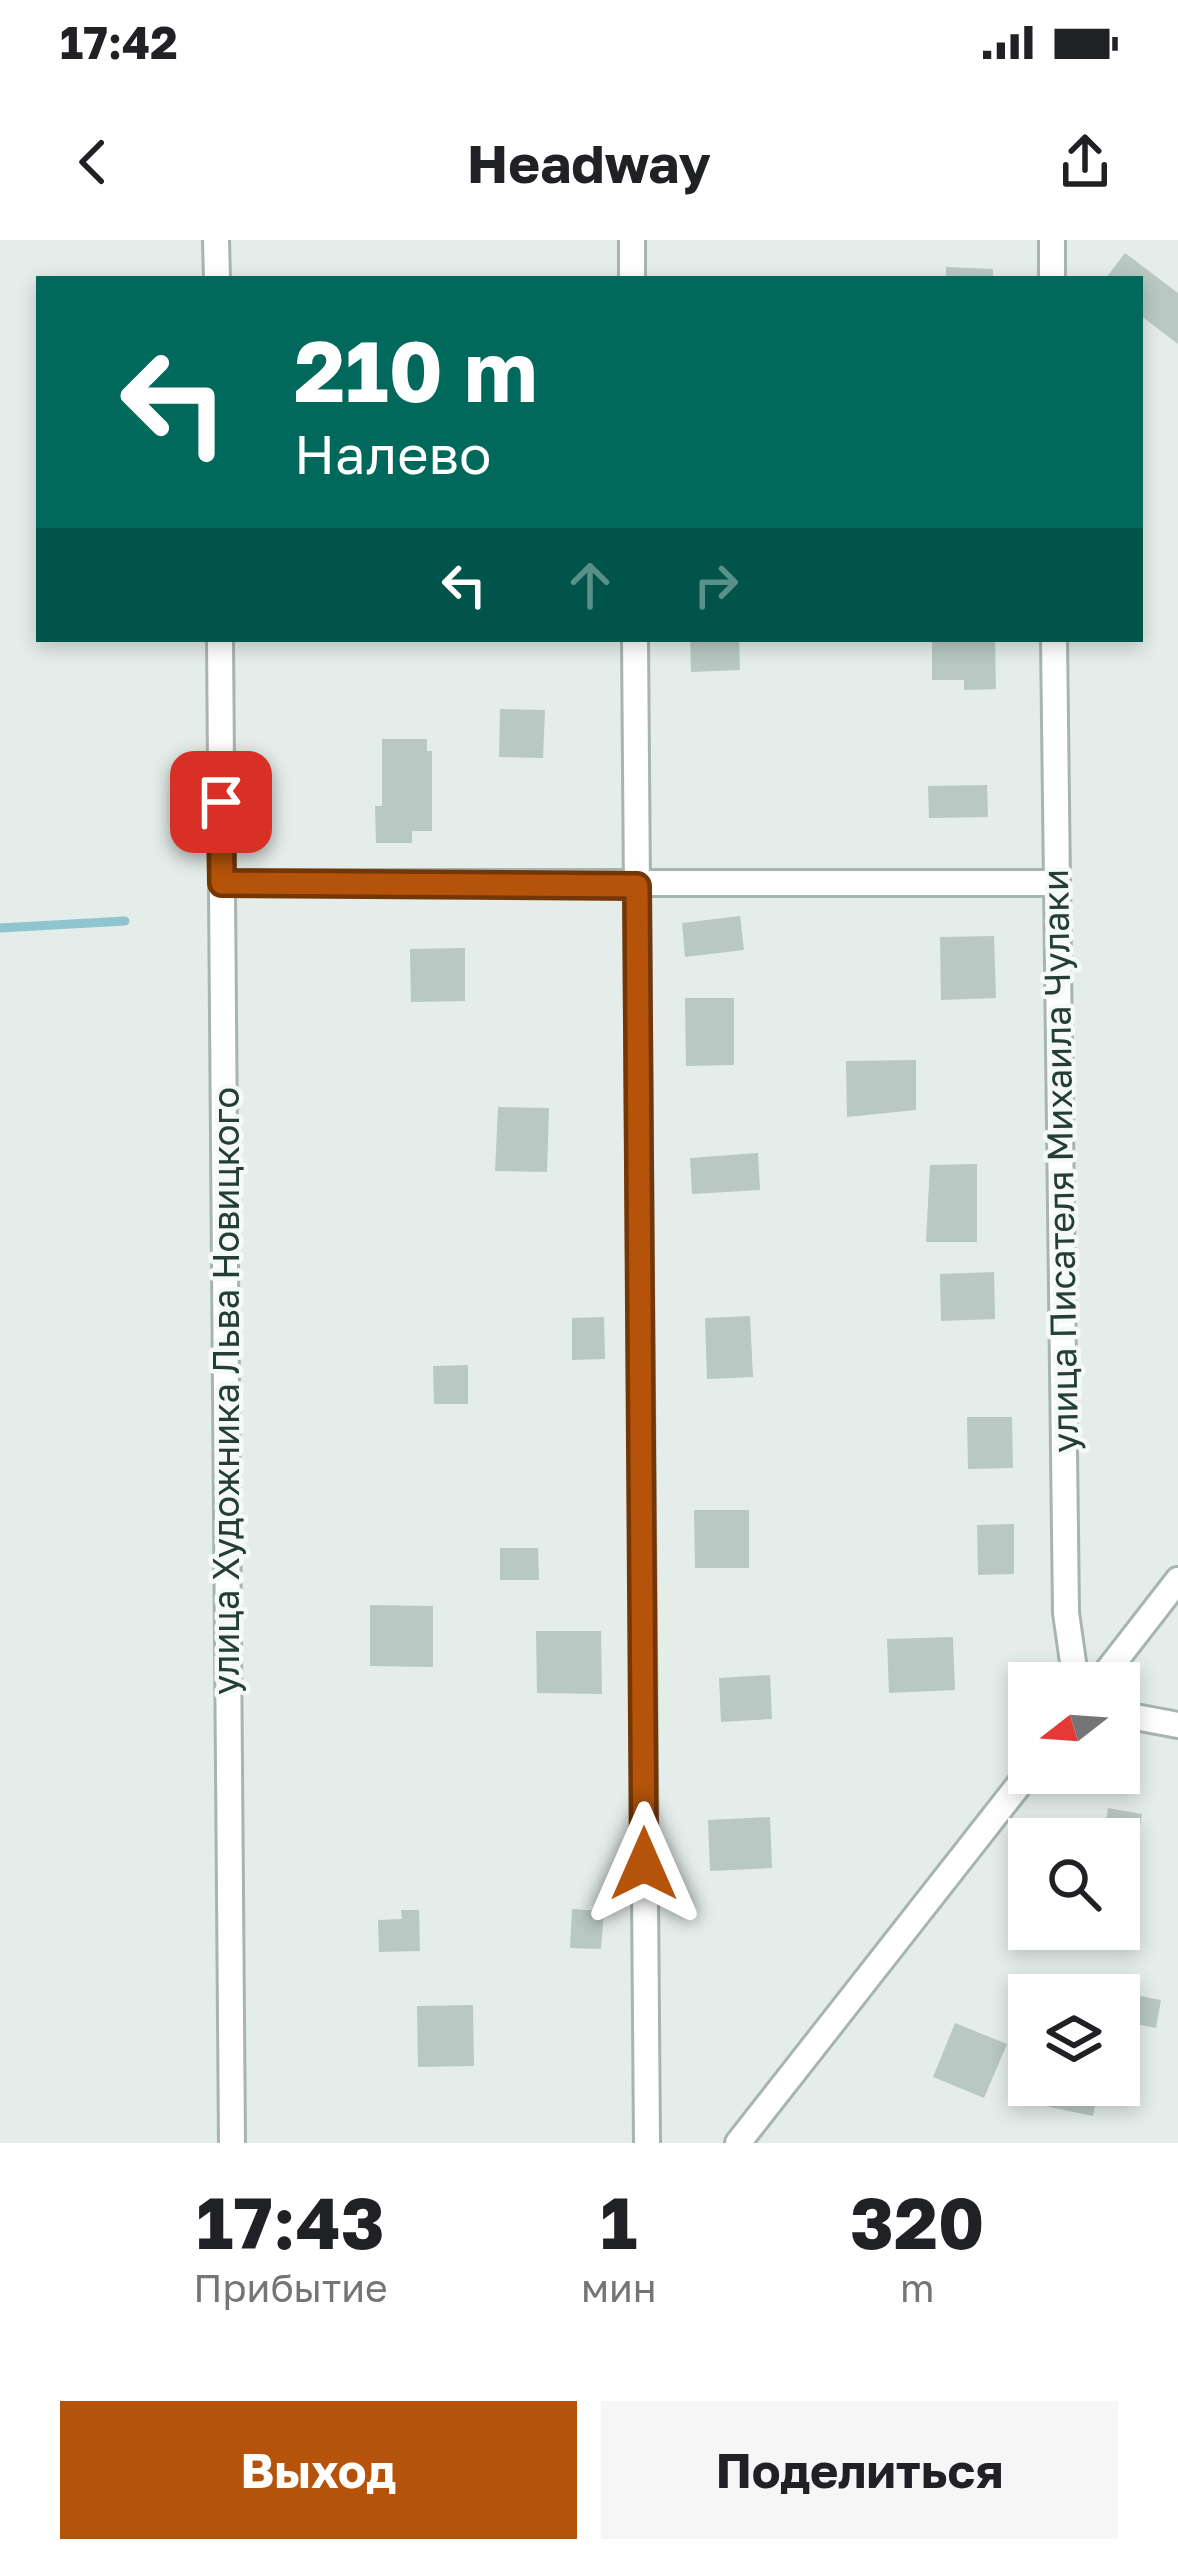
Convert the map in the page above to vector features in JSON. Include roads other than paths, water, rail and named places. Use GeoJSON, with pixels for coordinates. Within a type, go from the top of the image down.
{"type":"FeatureCollection","features":[{"type":"Feature","properties":{"kind":"street"},"geometry":{"type":"LineString","coordinates":[[216,240],[217,276]]}},
{"type":"Feature","properties":{"kind":"street"},"geometry":{"type":"LineString","coordinates":[[632,240],[632,276]]}},
{"type":"Feature","properties":{"kind":"street"},"geometry":{"type":"LineString","coordinates":[[1052,240],[1052,276]]}},
{"type":"Feature","properties":{"kind":"street","name":"улица Художника Льва Новицкого"},"geometry":{"type":"LineString","coordinates":[[220,642],[232,2143]]}},
{"type":"Feature","properties":{"kind":"street"},"geometry":{"type":"LineString","coordinates":[[635,642],[646,2143]]}},
{"type":"Feature","properties":{"kind":"street","name":"улица Писателя Михаила Чулаки"},"geometry":{"type":"LineString","coordinates":[[1054,642],[1066,1613],[1073,1662]]}},
{"type":"Feature","properties":{"kind":"street"},"geometry":{"type":"LineString","coordinates":[[222,883],[1056,884]]}},
{"type":"Feature","properties":{"kind":"street"},"geometry":{"type":"LineString","coordinates":[[1114,1662],[1178,1580]]}},
{"type":"Feature","properties":{"kind":"street"},"geometry":{"type":"LineString","coordinates":[[1140,1718],[1178,1724]]}},
{"type":"Feature","properties":{"kind":"street"},"geometry":{"type":"LineString","coordinates":[[738,2143],[1012,1794]]}},
{"type":"Feature","properties":{"kind":"waterway"},"geometry":{"type":"LineString","coordinates":[[0,928],[125,921]]}}]}
